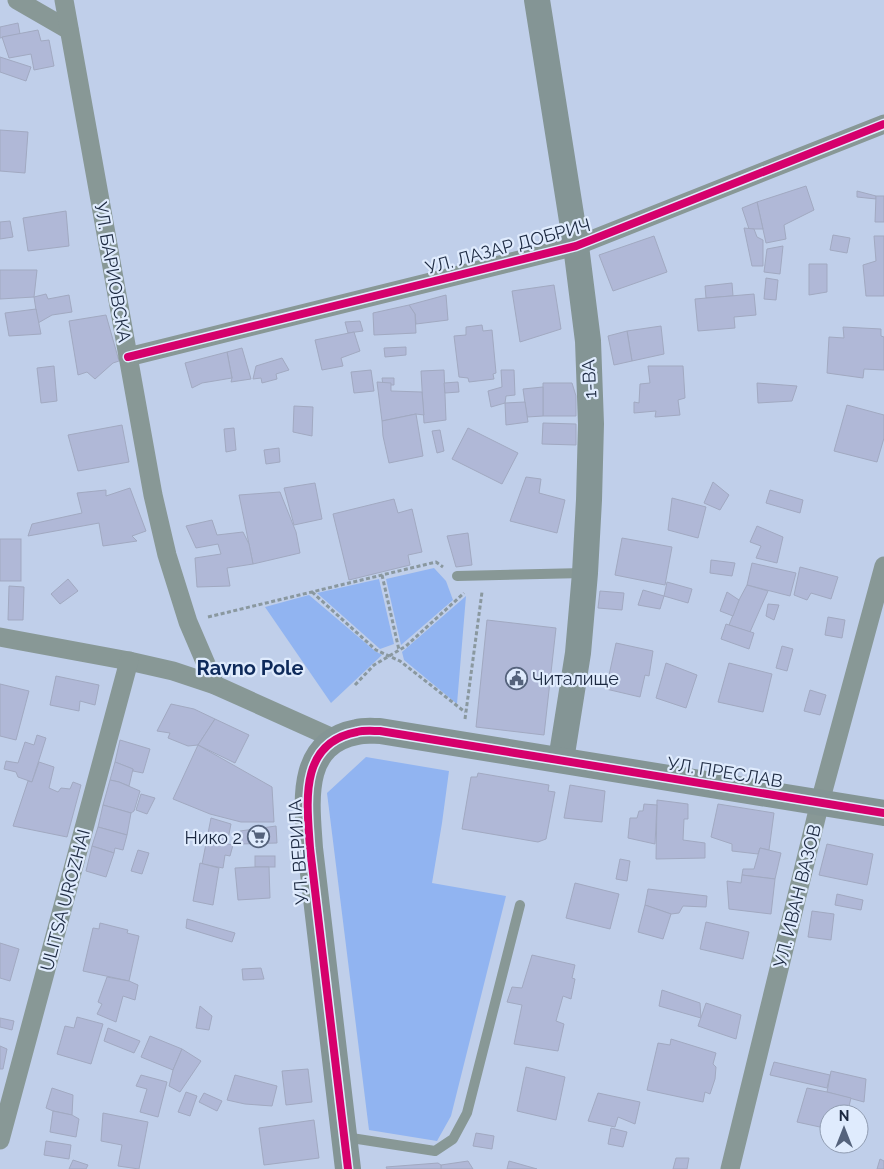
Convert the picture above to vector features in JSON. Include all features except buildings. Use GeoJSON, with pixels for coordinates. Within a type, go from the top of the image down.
{"type":"FeatureCollection","features":[{"type":"Feature","properties":{"kind":"street","name":"УЛ. БАРИОВСКА"},"geometry":{"type":"LineString","coordinates":[[64,0],[153,495],[167,555],[188,622],[215,685]]}},
{"type":"Feature","properties":{"kind":"street","name":"1-ВА"},"geometry":{"type":"LineString","coordinates":[[537,0],[576,246],[588,341],[591,424],[585,574],[578,653],[561,760]]}},
{"type":"Feature","properties":{"kind":"street"},"geometry":{"type":"LineString","coordinates":[[22,1],[69,30]]}},
{"type":"Feature","properties":{"kind":"street","name":"УЛ. ЛАЗАР ДОБРИЧ"},"geometry":{"type":"LineString","coordinates":[[128,357],[576,246],[884,124]]}},
{"type":"Feature","properties":{"kind":"street","name":"УЛ. ИВАН ВАЗОВ"},"geometry":{"type":"LineString","coordinates":[[730,1169],[820,802],[884,566]]}},
{"type":"Feature","properties":{"kind":"street"},"geometry":{"type":"LineString","coordinates":[[0,637],[129,661],[173,672],[215,685],[335,739],[357,732],[380,731],[561,760]]}},
{"type":"Feature","properties":{"kind":"street","name":"ULITSA UROZHAI"},"geometry":{"type":"LineString","coordinates":[[0,1140],[129,661]]}},
{"type":"Feature","properties":{"kind":"street","name":"УЛ. ВЕРИЛА"},"geometry":{"type":"LineString","coordinates":[[335,739],[321,752],[312,768],[308,788],[308,815],[310,848],[348,1169]]}},
{"type":"Feature","properties":{"kind":"street","name":"УЛ. ПРЕСЛАВ"},"geometry":{"type":"LineString","coordinates":[[561,760],[884,813]]}},
{"type":"Feature","properties":{"kind":"lane"},"geometry":{"type":"LineString","coordinates":[[457,576],[585,574]]}},
{"type":"Feature","properties":{"kind":"lane"},"geometry":{"type":"LineString","coordinates":[[344,1137],[435,1151],[453,1139],[467,1113],[520,905]]}},
{"type":"Feature","properties":{"kind":"path"},"geometry":{"type":"LineString","coordinates":[[188,622],[436,562],[457,576]]}},
{"type":"Feature","properties":{"kind":"path"},"geometry":{"type":"LineString","coordinates":[[382,575],[399,650]]}},
{"type":"Feature","properties":{"kind":"path"},"geometry":{"type":"LineString","coordinates":[[355,685],[374,665],[406,646],[485,575]]}},
{"type":"Feature","properties":{"kind":"path"},"geometry":{"type":"LineString","coordinates":[[465,720],[485,575]]}},
{"type":"Feature","properties":{"kind":"path"},"geometry":{"type":"LineString","coordinates":[[312,592],[376,650],[400,661],[465,712]]}},
{"type":"Feature","properties":{"kind":"shaded area"},"geometry":{"type":"Polygon","coordinates":[[[434,568],[446,581],[453,600],[401,645],[386,579],[434,568]]]}},
{"type":"Feature","properties":{"kind":"shaded area"},"geometry":{"type":"Polygon","coordinates":[[[379,579],[394,644],[380,649],[317,593],[379,579]]]}},
{"type":"Feature","properties":{"kind":"shaded area"},"geometry":{"type":"Polygon","coordinates":[[[309,595],[382,655],[331,703],[265,607],[309,595]]]}},
{"type":"Feature","properties":{"kind":"shaded area"},"geometry":{"type":"Polygon","coordinates":[[[466,596],[457,704],[404,660],[402,652],[466,596]]]}},
{"type":"Feature","properties":{"kind":"shaded area"},"geometry":{"type":"Polygon","coordinates":[[[366,757],[449,771],[432,883],[506,896],[451,1116],[437,1141],[369,1130],[327,793],[366,757]]]}},
{"type":"Feature","properties":{"kind":"cycle path"},"geometry":{"type":"LineString","coordinates":[[128,357],[576,246],[884,124]]}},
{"type":"Feature","properties":{"kind":"cycle path"},"geometry":{"type":"LineString","coordinates":[[348,1169],[310,848],[308,812],[310,777],[315,762],[324,748],[338,738],[360,731],[380,731],[884,813]]}},
{"type":"Feature","properties":{"kind":"place","name":"Читалище"},"geometry":{"type":"Point","coordinates":[516,678]}},
{"type":"Feature","properties":{"kind":"place","name":"Нико 2"},"geometry":{"type":"Point","coordinates":[258,837]}},
{"type":"Feature","properties":{"kind":"district","name":"Ravno Pole"},"geometry":{"type":"Point","coordinates":[250,668]}}]}
